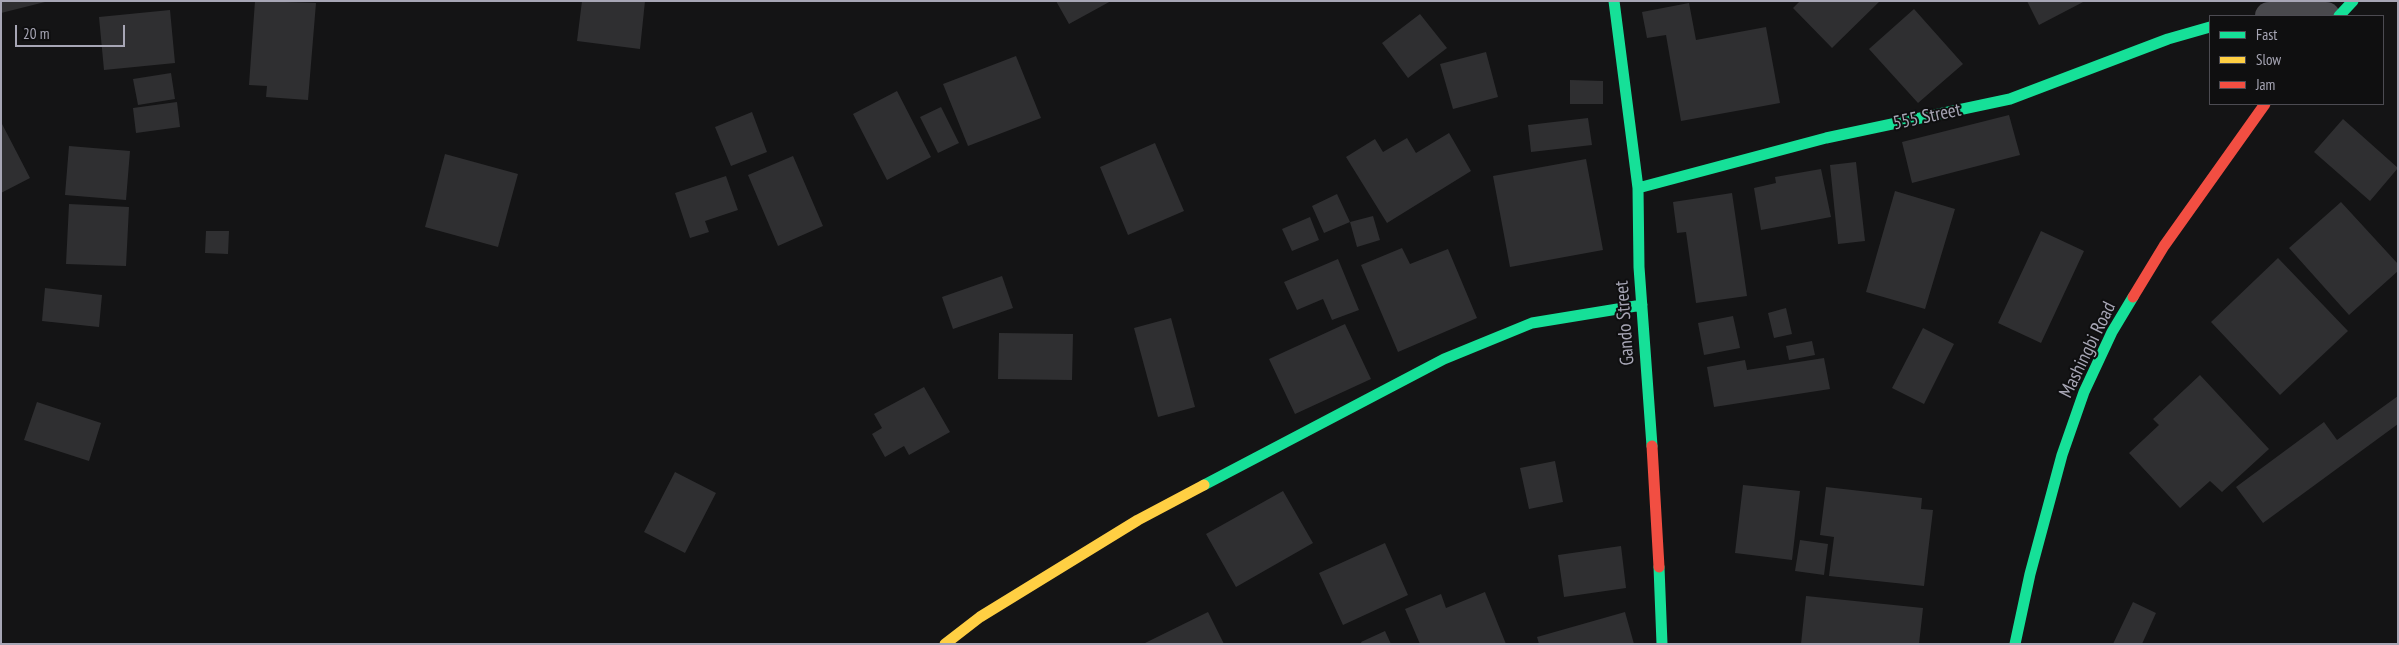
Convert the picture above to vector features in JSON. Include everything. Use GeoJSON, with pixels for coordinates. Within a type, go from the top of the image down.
{"type":"FeatureCollection","features":[{"type":"Feature","properties":{"kind":"street","name":"Gando Street"},"geometry":{"type":"LineString","coordinates":[[1614,1],[1638,188],[1642,305],[1658,538],[1662,644]]}},
{"type":"Feature","properties":{"kind":"street"},"geometry":{"type":"LineString","coordinates":[[2340,15],[2353,1]]}},
{"type":"Feature","properties":{"kind":"street","name":"555 Street"},"geometry":{"type":"LineString","coordinates":[[1638,188],[1826,138],[2010,99],[2168,39],[2209,27]]}},
{"type":"Feature","properties":{"kind":"street","name":"Mashingbi Road"},"geometry":{"type":"LineString","coordinates":[[2014,644],[2030,574],[2062,455],[2092,375],[2112,332],[2164,246],[2264,105]]}},
{"type":"Feature","properties":{"kind":"street"},"geometry":{"type":"LineString","coordinates":[[945,644],[980,617],[1138,520],[1444,359],[1532,324],[1642,305]]}},
{"type":"Feature","properties":{"kind":"building"},"geometry":{"type":"Polygon","coordinates":[[[1,1],[45,1],[45,2],[1,13],[1,1]]]}},
{"type":"Feature","properties":{"kind":"building"},"geometry":{"type":"Polygon","coordinates":[[[255,1],[316,3],[308,100],[266,97],[267,86],[249,85],[255,1]]]}},
{"type":"Feature","properties":{"kind":"building"},"geometry":{"type":"Polygon","coordinates":[[[582,1],[645,1],[640,49],[577,41],[582,1]]]}},
{"type":"Feature","properties":{"kind":"building"},"geometry":{"type":"Polygon","coordinates":[[[1056,1],[1111,1],[1069,24],[1056,1]]]}},
{"type":"Feature","properties":{"kind":"building"},"geometry":{"type":"Polygon","coordinates":[[[1800,1],[1880,1],[1832,48],[1793,8],[1800,1]]]}},
{"type":"Feature","properties":{"kind":"building"},"geometry":{"type":"Polygon","coordinates":[[[2027,1],[2085,1],[2039,25],[2027,1]]]}},
{"type":"Feature","properties":{"kind":"building"},"geometry":{"type":"Polygon","coordinates":[[[1689,3],[1696,40],[1766,27],[1780,103],[1681,121],[1666,35],[1647,38],[1642,12],[1689,3]]]}},
{"type":"Feature","properties":{"kind":"building"},"geometry":{"type":"Polygon","coordinates":[[[1914,9],[1963,64],[1918,103],[1869,49],[1914,9]]]}},
{"type":"Feature","properties":{"kind":"building"},"geometry":{"type":"Polygon","coordinates":[[[170,10],[175,63],[104,70],[99,17],[170,10]]]}},
{"type":"Feature","properties":{"kind":"building"},"geometry":{"type":"Polygon","coordinates":[[[1420,14],[1447,48],[1408,78],[1382,43],[1420,14]]]}},
{"type":"Feature","properties":{"kind":"building"},"geometry":{"type":"Polygon","coordinates":[[[1486,52],[1498,97],[1453,109],[1440,64],[1486,52]]]}},
{"type":"Feature","properties":{"kind":"building"},"geometry":{"type":"Polygon","coordinates":[[[1016,56],[1041,118],[968,146],[943,84],[1016,56]]]}},
{"type":"Feature","properties":{"kind":"building"},"geometry":{"type":"Polygon","coordinates":[[[171,73],[175,99],[138,105],[133,79],[171,73]]]}},
{"type":"Feature","properties":{"kind":"building"},"geometry":{"type":"Polygon","coordinates":[[[1570,80],[1603,81],[1603,104],[1570,104],[1570,80]]]}},
{"type":"Feature","properties":{"kind":"building"},"geometry":{"type":"Polygon","coordinates":[[[897,91],[931,157],[887,180],[853,114],[897,91]]]}},
{"type":"Feature","properties":{"kind":"building"},"geometry":{"type":"Polygon","coordinates":[[[177,102],[180,127],[136,133],[133,108],[177,102]]]}},
{"type":"Feature","properties":{"kind":"building"},"geometry":{"type":"Polygon","coordinates":[[[941,107],[959,143],[938,153],[920,117],[941,107]]]}},
{"type":"Feature","properties":{"kind":"building"},"geometry":{"type":"Polygon","coordinates":[[[752,112],[767,152],[731,166],[715,127],[752,112]]]}},
{"type":"Feature","properties":{"kind":"building"},"geometry":{"type":"Polygon","coordinates":[[[2009,115],[2020,155],[1912,183],[1902,142],[2009,115]]]}},
{"type":"Feature","properties":{"kind":"building"},"geometry":{"type":"Polygon","coordinates":[[[1588,118],[1592,145],[1531,152],[1528,125],[1588,118]]]}},
{"type":"Feature","properties":{"kind":"building"},"geometry":{"type":"Polygon","coordinates":[[[2343,119],[2398,168],[2370,201],[2314,152],[2343,119]]]}},
{"type":"Feature","properties":{"kind":"building"},"geometry":{"type":"Polygon","coordinates":[[[1,122],[30,178],[1,193],[1,122]]]}},
{"type":"Feature","properties":{"kind":"building"},"geometry":{"type":"Polygon","coordinates":[[[1449,133],[1471,171],[1387,223],[1346,157],[1375,139],[1383,152],[1407,138],[1416,153],[1449,133]]]}},
{"type":"Feature","properties":{"kind":"building"},"geometry":{"type":"Polygon","coordinates":[[[1155,143],[1184,211],[1128,235],[1100,167],[1155,143]]]}},
{"type":"Feature","properties":{"kind":"building"},"geometry":{"type":"Polygon","coordinates":[[[69,146],[130,151],[126,200],[65,195],[69,146]]]}},
{"type":"Feature","properties":{"kind":"building"},"geometry":{"type":"Polygon","coordinates":[[[445,154],[518,174],[498,247],[425,227],[445,154]]]}},
{"type":"Feature","properties":{"kind":"building"},"geometry":{"type":"Polygon","coordinates":[[[793,156],[823,226],[778,246],[748,175],[793,156]]]}},
{"type":"Feature","properties":{"kind":"building"},"geometry":{"type":"Polygon","coordinates":[[[1586,159],[1603,250],[1510,267],[1493,176],[1586,159]]]}},
{"type":"Feature","properties":{"kind":"building"},"geometry":{"type":"Polygon","coordinates":[[[1856,162],[1865,241],[1838,244],[1830,165],[1856,162]]]}},
{"type":"Feature","properties":{"kind":"building"},"geometry":{"type":"Polygon","coordinates":[[[1821,169],[1831,217],[1761,230],[1754,188],[1776,183],[1775,177],[1821,169]]]}},
{"type":"Feature","properties":{"kind":"building"},"geometry":{"type":"Polygon","coordinates":[[[726,176],[738,210],[705,221],[709,232],[690,238],[675,193],[726,176]]]}},
{"type":"Feature","properties":{"kind":"building"},"geometry":{"type":"Polygon","coordinates":[[[1895,191],[1955,209],[1925,309],[1866,292],[1895,191]]]}},
{"type":"Feature","properties":{"kind":"building"},"geometry":{"type":"Polygon","coordinates":[[[1732,193],[1747,296],[1696,303],[1686,232],[1677,233],[1673,202],[1732,193]]]}},
{"type":"Feature","properties":{"kind":"building"},"geometry":{"type":"Polygon","coordinates":[[[1337,194],[1350,222],[1324,233],[1312,206],[1337,194]]]}},
{"type":"Feature","properties":{"kind":"building"},"geometry":{"type":"Polygon","coordinates":[[[2341,202],[2398,264],[2398,271],[2349,315],[2289,248],[2341,202]]]}},
{"type":"Feature","properties":{"kind":"building"},"geometry":{"type":"Polygon","coordinates":[[[69,204],[129,207],[126,266],[66,264],[69,204]]]}},
{"type":"Feature","properties":{"kind":"building"},"geometry":{"type":"Polygon","coordinates":[[[1373,216],[1380,240],[1357,247],[1350,222],[1373,216]]]}},
{"type":"Feature","properties":{"kind":"building"},"geometry":{"type":"Polygon","coordinates":[[[1310,217],[1319,240],[1292,251],[1282,229],[1310,217]]]}},
{"type":"Feature","properties":{"kind":"building"},"geometry":{"type":"Polygon","coordinates":[[[206,231],[229,231],[228,254],[205,253],[206,231]]]}},
{"type":"Feature","properties":{"kind":"building"},"geometry":{"type":"Polygon","coordinates":[[[2041,231],[2084,251],[2041,343],[1998,323],[2041,231]]]}},
{"type":"Feature","properties":{"kind":"building"},"geometry":{"type":"Polygon","coordinates":[[[1402,248],[1410,264],[1448,249],[1477,318],[1398,352],[1361,265],[1402,248]]]}},
{"type":"Feature","properties":{"kind":"building"},"geometry":{"type":"Polygon","coordinates":[[[2278,258],[2348,331],[2280,395],[2211,322],[2278,258]]]}},
{"type":"Feature","properties":{"kind":"building"},"geometry":{"type":"Polygon","coordinates":[[[1338,259],[1359,310],[1332,320],[1323,299],[1297,310],[1284,282],[1338,259]]]}},
{"type":"Feature","properties":{"kind":"building"},"geometry":{"type":"Polygon","coordinates":[[[1002,276],[1013,308],[953,329],[942,297],[1002,276]]]}},
{"type":"Feature","properties":{"kind":"building"},"geometry":{"type":"Polygon","coordinates":[[[45,288],[102,295],[99,327],[42,321],[45,288]]]}},
{"type":"Feature","properties":{"kind":"building"},"geometry":{"type":"Polygon","coordinates":[[[1786,308],[1792,334],[1774,338],[1768,313],[1786,308]]]}},
{"type":"Feature","properties":{"kind":"building"},"geometry":{"type":"Polygon","coordinates":[[[1733,316],[1740,348],[1704,355],[1698,323],[1733,316]]]}},
{"type":"Feature","properties":{"kind":"building"},"geometry":{"type":"Polygon","coordinates":[[[1171,318],[1195,407],[1158,417],[1134,328],[1171,318]]]}},
{"type":"Feature","properties":{"kind":"building"},"geometry":{"type":"Polygon","coordinates":[[[1345,324],[1371,379],[1295,414],[1269,359],[1345,324]]]}},
{"type":"Feature","properties":{"kind":"building"},"geometry":{"type":"Polygon","coordinates":[[[1923,328],[1954,344],[1924,404],[1892,388],[1923,328]]]}},
{"type":"Feature","properties":{"kind":"building"},"geometry":{"type":"Polygon","coordinates":[[[999,333],[1073,334],[1072,380],[998,379],[999,333]]]}},
{"type":"Feature","properties":{"kind":"building"},"geometry":{"type":"Polygon","coordinates":[[[1812,341],[1815,355],[1789,360],[1786,346],[1812,341]]]}},
{"type":"Feature","properties":{"kind":"building"},"geometry":{"type":"Polygon","coordinates":[[[1824,358],[1830,389],[1714,407],[1707,367],[1745,360],[1747,370],[1824,358]]]}},
{"type":"Feature","properties":{"kind":"building"},"geometry":{"type":"Polygon","coordinates":[[[2200,375],[2269,449],[2222,492],[2210,481],[2180,508],[2129,453],[2159,425],[2153,419],[2200,375]]]}},
{"type":"Feature","properties":{"kind":"building"},"geometry":{"type":"Polygon","coordinates":[[[924,387],[950,432],[909,455],[904,446],[885,457],[872,434],[882,428],[874,414],[924,387]]]}},
{"type":"Feature","properties":{"kind":"building"},"geometry":{"type":"Polygon","coordinates":[[[2398,396],[2398,424],[2263,523],[2236,487],[2324,422],[2337,440],[2398,396]]]}},
{"type":"Feature","properties":{"kind":"building"},"geometry":{"type":"Polygon","coordinates":[[[37,402],[101,423],[89,461],[24,440],[37,402]]]}},
{"type":"Feature","properties":{"kind":"building"},"geometry":{"type":"Polygon","coordinates":[[[1555,461],[1563,502],[1529,509],[1520,468],[1555,461]]]}},
{"type":"Feature","properties":{"kind":"building"},"geometry":{"type":"Polygon","coordinates":[[[675,472],[716,493],[685,553],[644,532],[675,472]]]}},
{"type":"Feature","properties":{"kind":"building"},"geometry":{"type":"Polygon","coordinates":[[[1743,485],[1800,491],[1792,560],[1735,553],[1743,485]]]}},
{"type":"Feature","properties":{"kind":"building"},"geometry":{"type":"Polygon","coordinates":[[[1826,487],[1922,498],[1921,509],[1933,510],[1924,586],[1829,576],[1834,537],[1820,535],[1826,487]]]}},
{"type":"Feature","properties":{"kind":"building"},"geometry":{"type":"Polygon","coordinates":[[[1283,491],[1313,543],[1236,587],[1206,534],[1283,491]]]}},
{"type":"Feature","properties":{"kind":"building"},"geometry":{"type":"Polygon","coordinates":[[[1800,540],[1828,544],[1824,575],[1795,571],[1800,540]]]}},
{"type":"Feature","properties":{"kind":"building"},"geometry":{"type":"Polygon","coordinates":[[[1385,543],[1408,595],[1343,625],[1319,573],[1385,543]]]}},
{"type":"Feature","properties":{"kind":"building"},"geometry":{"type":"Polygon","coordinates":[[[1621,546],[1626,588],[1564,597],[1558,555],[1621,546]]]}},
{"type":"Feature","properties":{"kind":"building"},"geometry":{"type":"Polygon","coordinates":[[[1485,592],[1506,644],[1420,644],[1405,609],[1441,594],[1446,608],[1485,592]]]}},
{"type":"Feature","properties":{"kind":"building"},"geometry":{"type":"Polygon","coordinates":[[[1806,596],[1923,608],[1919,644],[1801,644],[1806,596]]]}},
{"type":"Feature","properties":{"kind":"building"},"geometry":{"type":"Polygon","coordinates":[[[2133,602],[2156,613],[2142,644],[2113,644],[2133,602]]]}},
{"type":"Feature","properties":{"kind":"building"},"geometry":{"type":"Polygon","coordinates":[[[1208,612],[1224,644],[1143,644],[1208,612]]]}},
{"type":"Feature","properties":{"kind":"building"},"geometry":{"type":"Polygon","coordinates":[[[1625,612],[1634,644],[1539,644],[1537,637],[1625,612]]]}},
{"type":"Feature","properties":{"kind":"building"},"geometry":{"type":"Polygon","coordinates":[[[1385,631],[1391,644],[1362,644],[1361,642],[1385,631]]]}},
{"type":"Feature","properties":{"kind":"traffic: fast"},"geometry":{"type":"LineString","coordinates":[[1614,1],[1638,188],[1639,267],[1652,446]]}},
{"type":"Feature","properties":{"kind":"traffic: fast"},"geometry":{"type":"LineString","coordinates":[[2340,15],[2353,1]]}},
{"type":"Feature","properties":{"kind":"traffic: fast"},"geometry":{"type":"LineString","coordinates":[[1638,188],[1826,138],[2010,99],[2168,39],[2209,27]]}},
{"type":"Feature","properties":{"kind":"traffic: fast"},"geometry":{"type":"LineString","coordinates":[[2015,644],[2030,574],[2062,455],[2084,392],[2112,332],[2133,297]]}},
{"type":"Feature","properties":{"kind":"traffic: fast"},"geometry":{"type":"LineString","coordinates":[[1204,485],[1444,359],[1532,323],[1642,305]]}},
{"type":"Feature","properties":{"kind":"traffic: fast"},"geometry":{"type":"LineString","coordinates":[[1659,567],[1662,644]]}},
{"type":"Feature","properties":{"kind":"traffic: slow"},"geometry":{"type":"LineString","coordinates":[[945,644],[980,617],[1138,520],[1204,485]]}},
{"type":"Feature","properties":{"kind":"traffic: jam"},"geometry":{"type":"LineString","coordinates":[[2133,297],[2164,246],[2264,105]]}},
{"type":"Feature","properties":{"kind":"traffic: jam"},"geometry":{"type":"LineString","coordinates":[[1652,446],[1659,567]]}}]}
